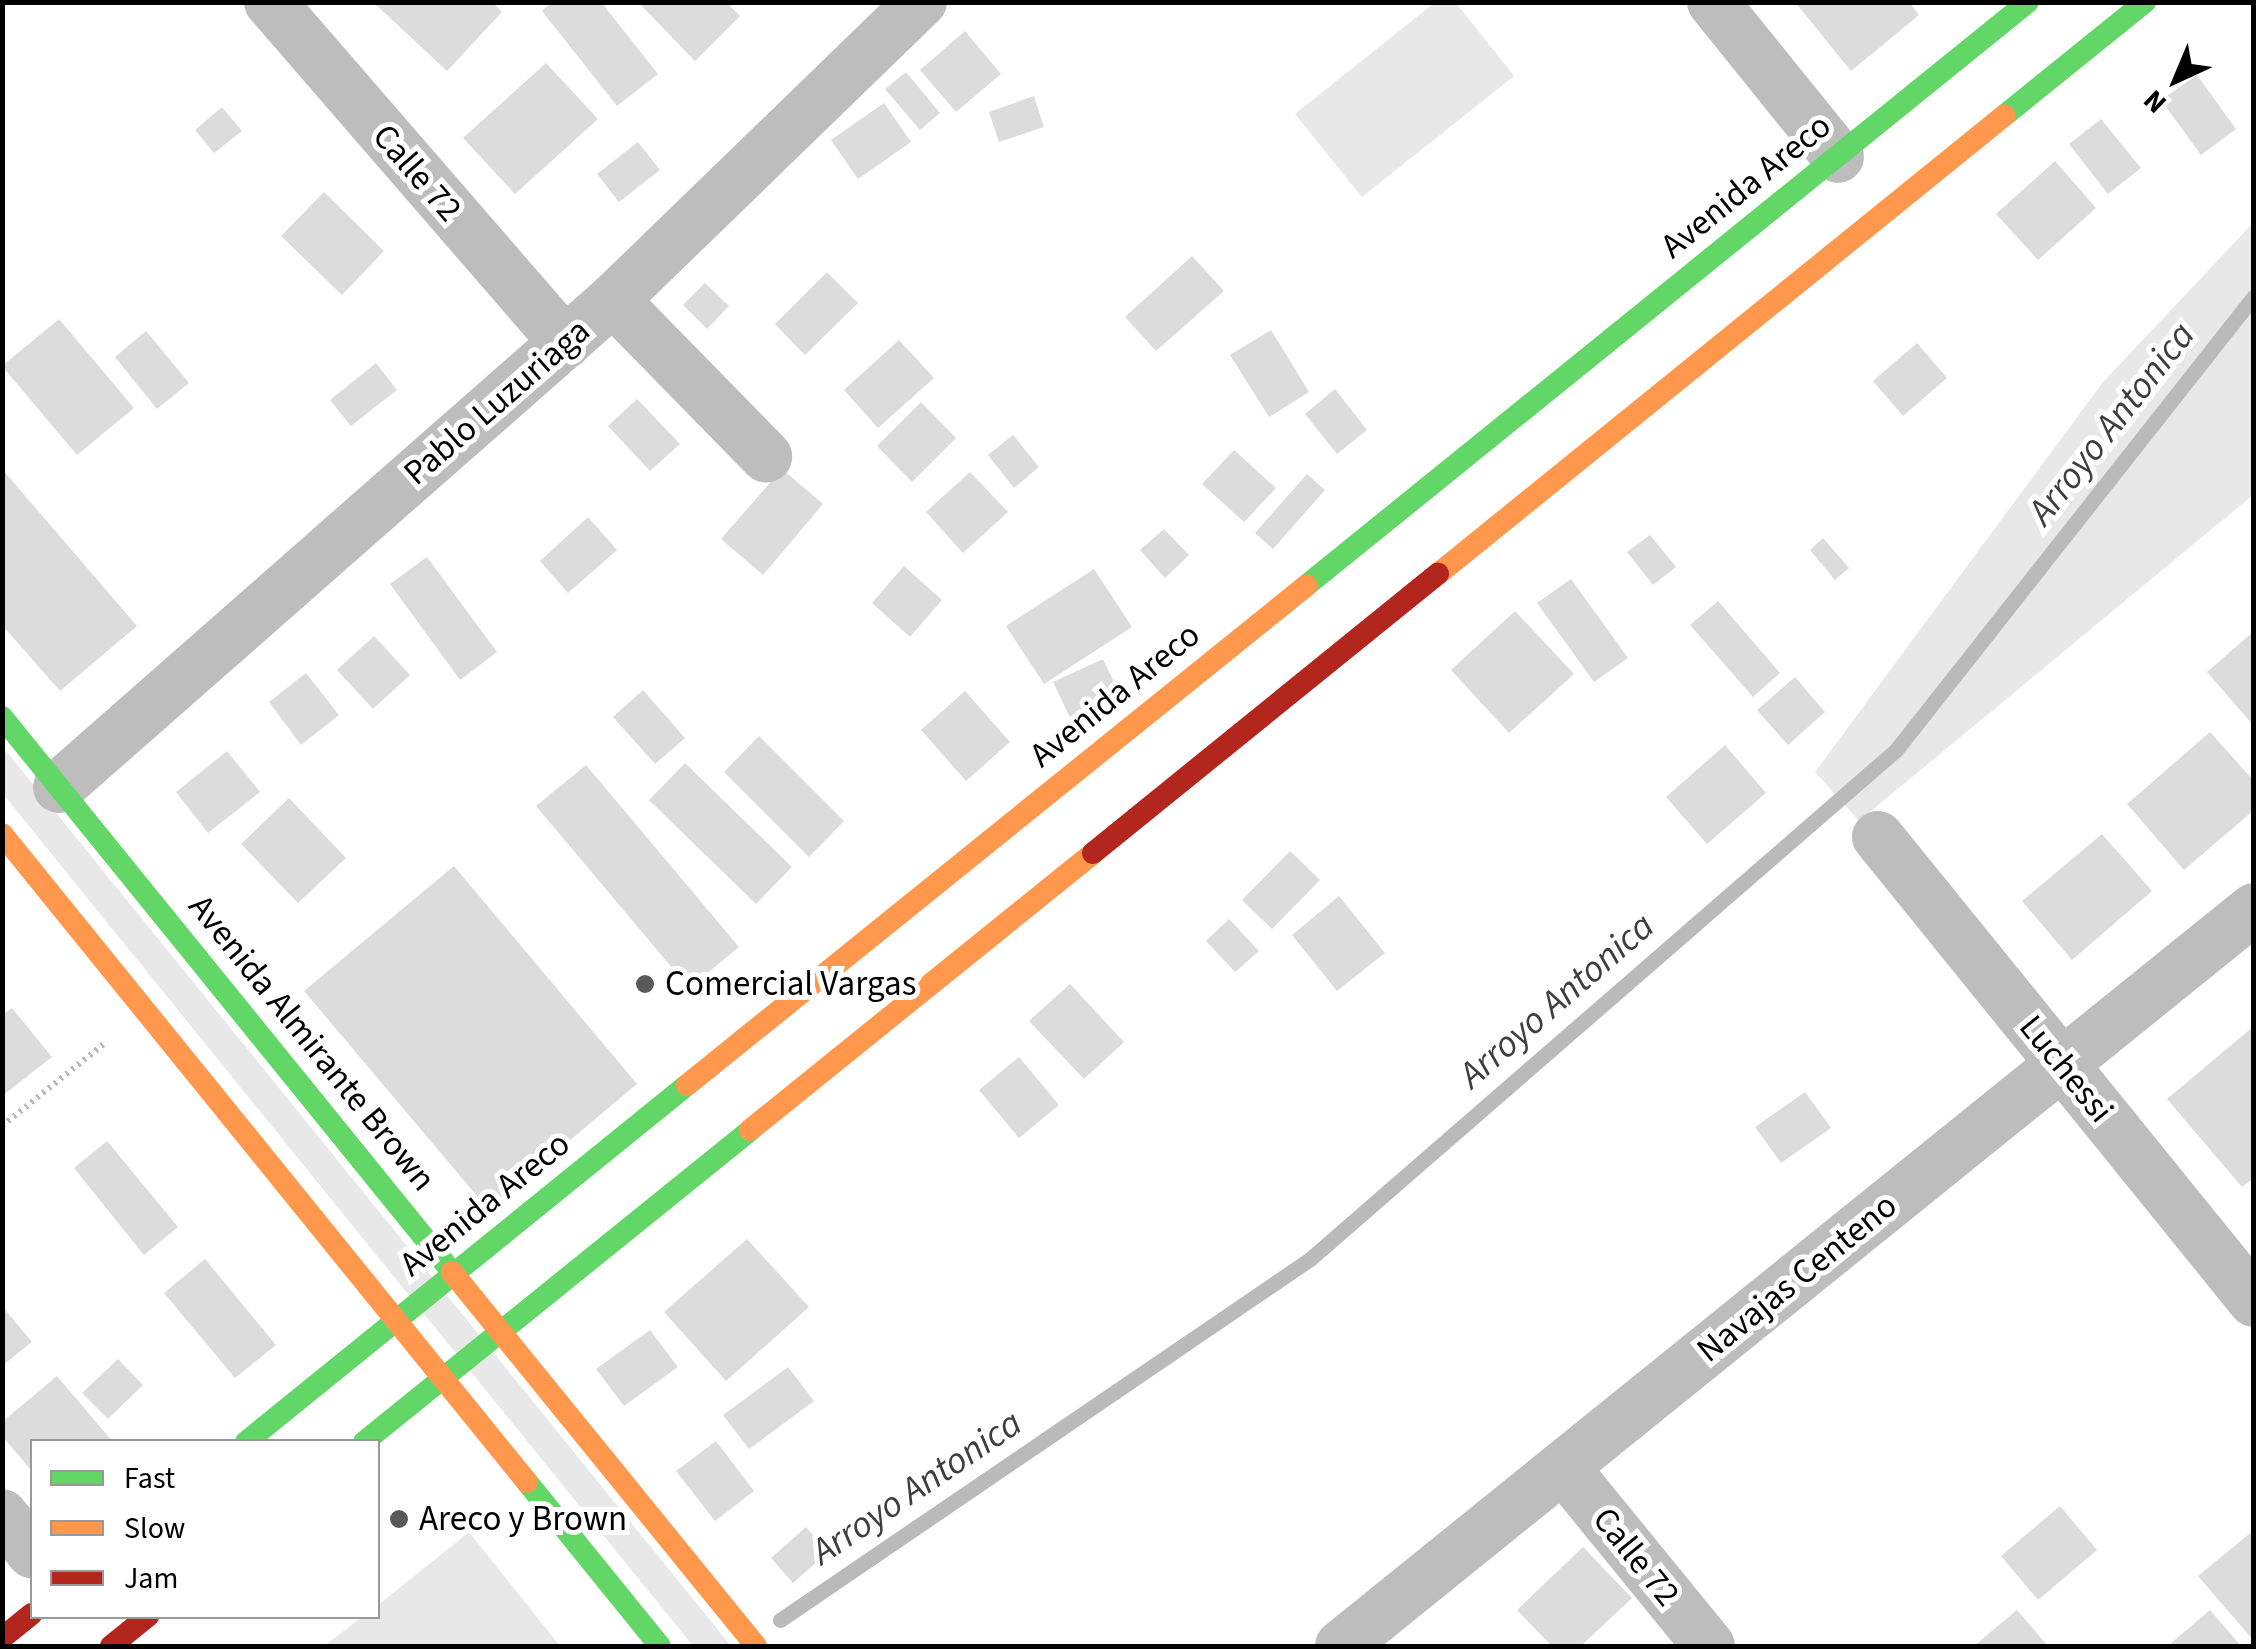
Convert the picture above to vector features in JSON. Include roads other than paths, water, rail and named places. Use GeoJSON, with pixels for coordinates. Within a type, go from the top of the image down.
{"type":"FeatureCollection","features":[{"type":"Feature","properties":{"kind":"main road","name":"Avenida Areco"},"geometry":{"type":"LineString","coordinates":[[250,1439],[2028,2]]}},
{"type":"Feature","properties":{"kind":"main road"},"geometry":{"type":"LineString","coordinates":[[368,1439],[2145,2]]}},
{"type":"Feature","properties":{"kind":"main road","name":"Avenida Almirante Brown"},"geometry":{"type":"LineString","coordinates":[[2,717],[756,1646]]}},
{"type":"Feature","properties":{"kind":"main road"},"geometry":{"type":"LineString","coordinates":[[2,834],[660,1646]]}},
{"type":"Feature","properties":{"kind":"main road"},"geometry":{"type":"LineString","coordinates":[[2,1638],[30,1616]]}},
{"type":"Feature","properties":{"kind":"main road"},"geometry":{"type":"LineString","coordinates":[[111,1646],[144,1619]]}},
{"type":"Feature","properties":{"kind":"street","name":"Calle 72"},"geometry":{"type":"LineString","coordinates":[[270,2],[565,343]]}},
{"type":"Feature","properties":{"kind":"street","name":"Pablo Luzuriaga"},"geometry":{"type":"LineString","coordinates":[[58,787],[613,300],[921,2]]}},
{"type":"Feature","properties":{"kind":"street"},"geometry":{"type":"LineString","coordinates":[[1713,2],[1838,157]]}},
{"type":"Feature","properties":{"kind":"street"},"geometry":{"type":"LineString","coordinates":[[613,300],[766,456]]}},
{"type":"Feature","properties":{"kind":"street","name":"Luchessi"},"geometry":{"type":"LineString","coordinates":[[1878,837],[2254,1301]]}},
{"type":"Feature","properties":{"kind":"street","name":"Navajas Centeno"},"geometry":{"type":"LineString","coordinates":[[1341,1646],[2254,908]]}},
{"type":"Feature","properties":{"kind":"street","name":"Calle 72"},"geometry":{"type":"LineString","coordinates":[[1563,1467],[1709,1646]]}},
{"type":"Feature","properties":{"kind":"street"},"geometry":{"type":"LineString","coordinates":[[2,1514],[30,1549]]}},
{"type":"Feature","properties":{"kind":"waterway","name":"Arroyo Antonica"},"geometry":{"type":"LineString","coordinates":[[780,1620],[1310,1259],[1896,750],[2254,296]]}},
{"type":"Feature","properties":{"kind":"place","name":"Comercial Vargas"},"geometry":{"type":"Point","coordinates":[645,984]}},
{"type":"Feature","properties":{"kind":"place","name":"Areco y Brown"},"geometry":{"type":"Point","coordinates":[399,1519]}}]}
